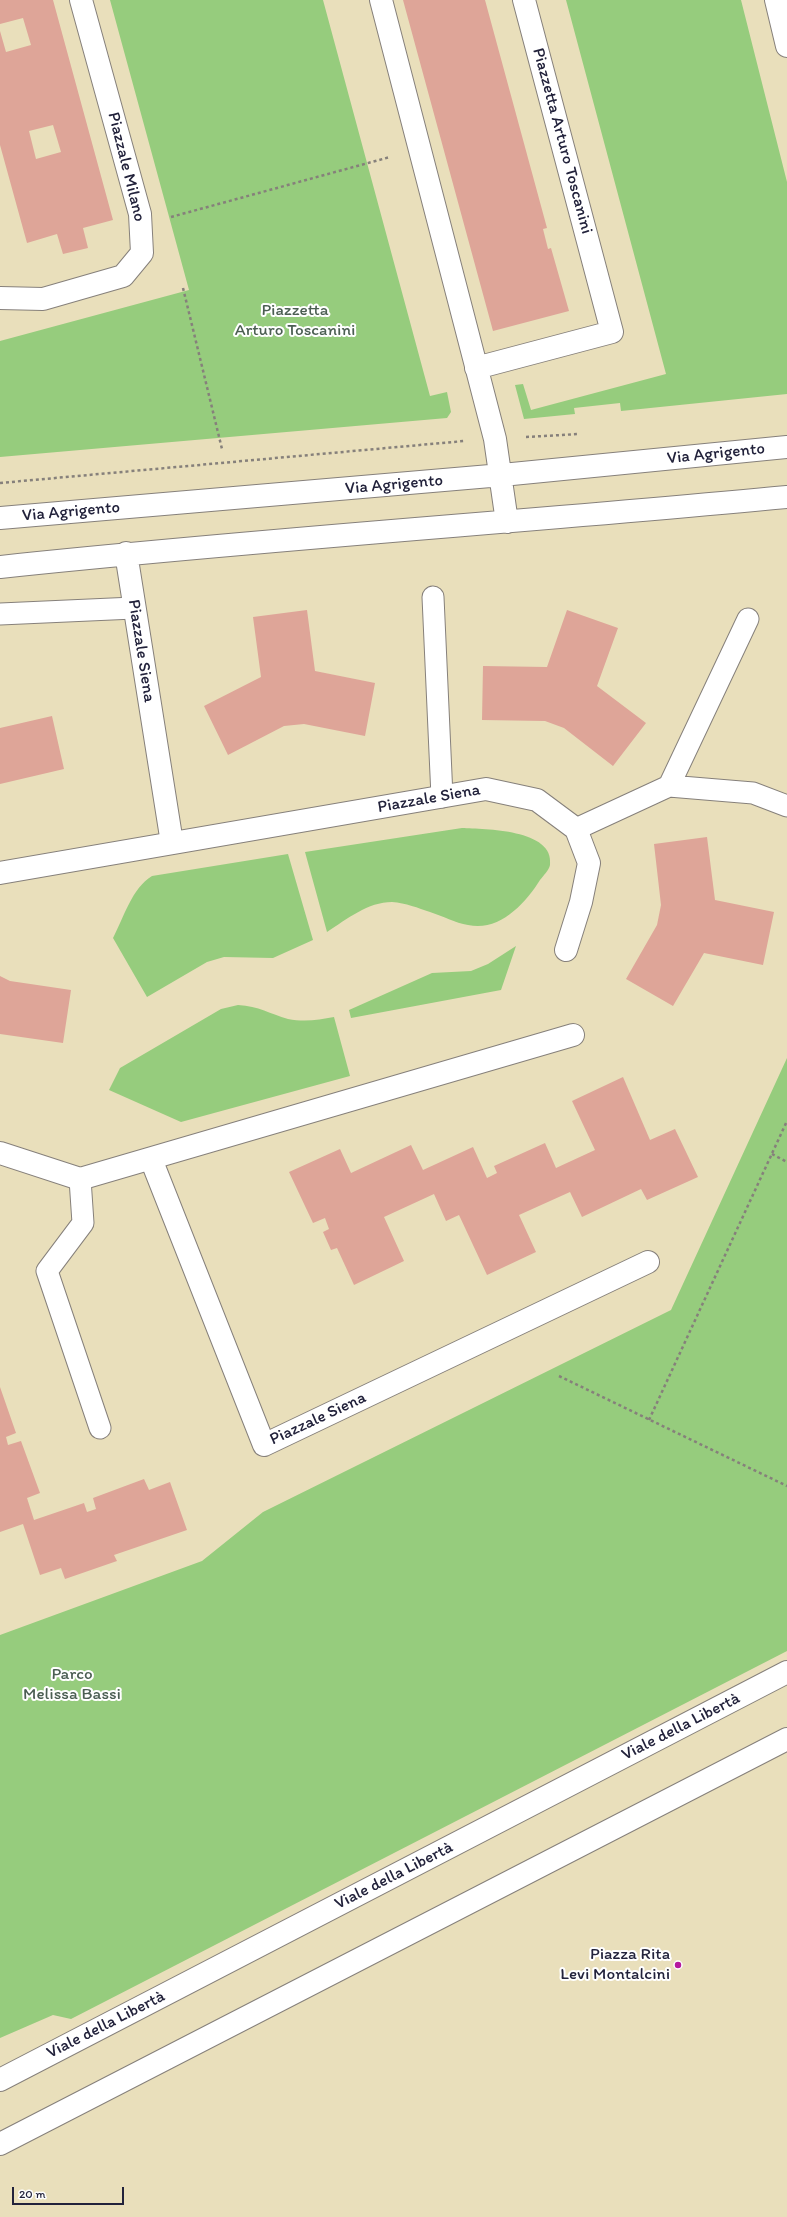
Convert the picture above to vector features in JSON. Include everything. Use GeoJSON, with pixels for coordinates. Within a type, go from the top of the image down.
{"type":"FeatureCollection","features":[{"type":"Feature","properties":{"kind":"street","name":"Piazzale Milano"},"geometry":{"type":"LineString","coordinates":[[0,298],[43,299],[123,276],[142,253],[140,214],[81,0]]}},
{"type":"Feature","properties":{"kind":"street"},"geometry":{"type":"LineString","coordinates":[[381,0],[495,439],[502,475],[507,522]]}},
{"type":"Feature","properties":{"kind":"street","name":"Piazzetta Arturo Toscanini"},"geometry":{"type":"LineString","coordinates":[[476,368],[612,332],[524,0]]}},
{"type":"Feature","properties":{"kind":"street"},"geometry":{"type":"LineString","coordinates":[[776,0],[787,46]]}},
{"type":"Feature","properties":{"kind":"street","name":"Via Agrigento"},"geometry":{"type":"LineString","coordinates":[[0,518],[502,475],[787,447]]}},
{"type":"Feature","properties":{"kind":"street"},"geometry":{"type":"LineString","coordinates":[[0,567],[126,553],[507,522],[787,497]]}},
{"type":"Feature","properties":{"kind":"street","name":"Piazzale Siena"},"geometry":{"type":"LineString","coordinates":[[126,553],[172,844]]}},
{"type":"Feature","properties":{"kind":"street","name":"Piazzale Siena"},"geometry":{"type":"LineString","coordinates":[[0,873],[486,788],[537,800],[576,830]]}},
{"type":"Feature","properties":{"kind":"street"},"geometry":{"type":"LineString","coordinates":[[566,950],[581,902],[588,863],[576,830]]}},
{"type":"Feature","properties":{"kind":"street"},"geometry":{"type":"LineString","coordinates":[[0,1153],[80,1179],[573,1035]]}},
{"type":"Feature","properties":{"kind":"street","name":"Piazzale Siena"},"geometry":{"type":"LineString","coordinates":[[151,1159],[264,1445],[648,1262]]}},
{"type":"Feature","properties":{"kind":"street","name":"Viale della Libertà"},"geometry":{"type":"LineString","coordinates":[[0,2080],[787,1672]]}},
{"type":"Feature","properties":{"kind":"street"},"geometry":{"type":"LineString","coordinates":[[0,2144],[787,1739]]}},
{"type":"Feature","properties":{"kind":"lane"},"geometry":{"type":"LineString","coordinates":[[433,597],[442,796]]}},
{"type":"Feature","properties":{"kind":"lane"},"geometry":{"type":"LineString","coordinates":[[0,614],[134,608]]}},
{"type":"Feature","properties":{"kind":"lane"},"geometry":{"type":"LineString","coordinates":[[669,786],[748,619]]}},
{"type":"Feature","properties":{"kind":"lane"},"geometry":{"type":"LineString","coordinates":[[576,830],[669,786],[753,793],[787,806]]}},
{"type":"Feature","properties":{"kind":"lane"},"geometry":{"type":"LineString","coordinates":[[80,1179],[83,1223],[48,1271],[100,1428]]}},
{"type":"Feature","properties":{"kind":"path"},"geometry":{"type":"LineString","coordinates":[[164,219],[419,149]]}},
{"type":"Feature","properties":{"kind":"path"},"geometry":{"type":"LineString","coordinates":[[183,288],[222,449]]}},
{"type":"Feature","properties":{"kind":"path"},"geometry":{"type":"LineString","coordinates":[[0,483],[495,439],[583,434]]}},
{"type":"Feature","properties":{"kind":"path"},"geometry":{"type":"LineString","coordinates":[[649,1420],[787,1121]]}},
{"type":"Feature","properties":{"kind":"path"},"geometry":{"type":"LineString","coordinates":[[772,1154],[787,1162]]}},
{"type":"Feature","properties":{"kind":"path"},"geometry":{"type":"LineString","coordinates":[[559,1376],[787,1486]]}},
{"type":"Feature","properties":{"kind":"green space","name":"Piazzetta Arturo Toscanini"},"geometry":{"type":"Polygon","coordinates":[[[110,0],[323,0],[430,396],[447,392],[451,412],[447,418],[0,457],[0,341],[189,290],[110,0]]]}},
{"type":"Feature","properties":{"kind":"green space"},"geometry":{"type":"Polygon","coordinates":[[[566,0],[741,0],[787,182],[787,394],[621,411],[620,403],[574,408],[575,414],[524,419],[515,385],[523,384],[531,410],[666,374],[566,0]]]}},
{"type":"Feature","properties":{"kind":"green space"},"geometry":{"type":"Polygon","coordinates":[[[462,828],[486,829],[516,833],[541,844],[549,853],[550,865],[547,871],[527,898],[510,914],[490,924],[479,926],[468,925],[458,923],[407,905],[392,902],[366,908],[327,932],[305,852],[462,828]]]}},
{"type":"Feature","properties":{"kind":"green space"},"geometry":{"type":"Polygon","coordinates":[[[288,854],[313,940],[273,958],[224,957],[207,962],[147,997],[113,938],[134,895],[145,881],[152,876],[288,854]]]}},
{"type":"Feature","properties":{"kind":"green space"},"geometry":{"type":"Polygon","coordinates":[[[516,946],[501,990],[351,1018],[349,1010],[432,973],[471,971],[488,964],[516,946]]]}},
{"type":"Feature","properties":{"kind":"green space"},"geometry":{"type":"Polygon","coordinates":[[[238,1005],[264,1010],[294,1020],[311,1020],[334,1017],[350,1076],[181,1122],[109,1090],[120,1068],[221,1009],[238,1005]]]}},
{"type":"Feature","properties":{"kind":"green space","name":"Parco Melissa Bassi"},"geometry":{"type":"Polygon","coordinates":[[[787,1058],[787,1651],[71,2019],[53,2015],[0,2038],[0,1635],[202,1561],[263,1512],[671,1310],[787,1058]]]}},
{"type":"Feature","properties":{"kind":"building"},"geometry":{"type":"Polygon","coordinates":[[[0,0],[53,0],[113,220],[83,228],[88,248],[63,254],[57,234],[27,243],[0,145],[0,31],[6,52],[31,45],[23,18],[0,24],[0,0]],[[53,125],[29,131],[36,159],[61,152],[53,125]]]}},
{"type":"Feature","properties":{"kind":"building"},"geometry":{"type":"Polygon","coordinates":[[[403,0],[485,0],[547,228],[543,229],[548,249],[551,248],[569,311],[493,331],[403,0]]]}},
{"type":"Feature","properties":{"kind":"building"},"geometry":{"type":"Polygon","coordinates":[[[307,610],[315,671],[375,683],[365,736],[304,724],[284,726],[228,755],[204,706],[261,677],[253,617],[307,610]]]}},
{"type":"Feature","properties":{"kind":"building"},"geometry":{"type":"Polygon","coordinates":[[[567,610],[618,628],[597,686],[646,723],[613,766],[564,728],[545,721],[482,720],[483,666],[547,667],[567,610]]]}},
{"type":"Feature","properties":{"kind":"building"},"geometry":{"type":"Polygon","coordinates":[[[52,716],[64,769],[0,784],[0,728],[52,716]]]}},
{"type":"Feature","properties":{"kind":"building"},"geometry":{"type":"Polygon","coordinates":[[[707,837],[715,900],[774,912],[763,965],[704,953],[673,1006],[626,979],[657,925],[661,905],[654,844],[707,837]]]}},
{"type":"Feature","properties":{"kind":"building"},"geometry":{"type":"Polygon","coordinates":[[[0,976],[10,981],[71,990],[63,1043],[0,1034],[0,976]]]}},
{"type":"Feature","properties":{"kind":"building"},"geometry":{"type":"Polygon","coordinates":[[[623,1077],[650,1140],[675,1129],[698,1177],[647,1200],[641,1189],[582,1217],[570,1192],[519,1215],[536,1252],[487,1275],[459,1215],[446,1221],[434,1194],[384,1217],[404,1261],[354,1285],[337,1248],[331,1250],[323,1232],[329,1229],[325,1218],[313,1223],[289,1172],[340,1149],[351,1173],[411,1145],[423,1170],[473,1147],[487,1178],[497,1173],[494,1166],[545,1143],[556,1168],[595,1150],[572,1101],[623,1077]]]}},
{"type":"Feature","properties":{"kind":"building"},"geometry":{"type":"Polygon","coordinates":[[[0,1387],[16,1433],[6,1437],[8,1445],[21,1441],[40,1493],[27,1498],[34,1520],[84,1503],[87,1512],[96,1509],[93,1498],[144,1479],[149,1490],[170,1482],[187,1530],[114,1555],[117,1561],[65,1579],[61,1568],[40,1575],[23,1524],[0,1532],[0,1387]]]}},
{"type":"Feature","properties":{"kind":"place","name":"Piazza Rita Levi Montalcini"},"geometry":{"type":"Point","coordinates":[678,1965]}}]}
